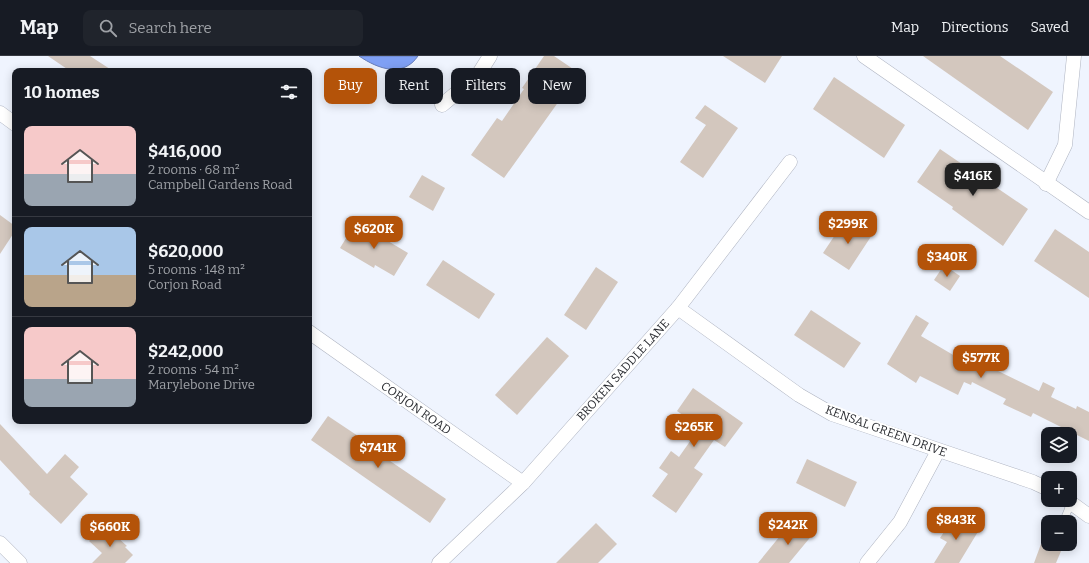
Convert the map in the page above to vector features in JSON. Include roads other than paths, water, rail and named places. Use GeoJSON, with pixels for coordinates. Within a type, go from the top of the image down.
{"type":"FeatureCollection","features":[{"type":"Feature","properties":{"kind":"street"},"geometry":{"type":"LineString","coordinates":[[442,105],[478,76],[490,56]]}},
{"type":"Feature","properties":{"kind":"street"},"geometry":{"type":"LineString","coordinates":[[864,56],[1046,184],[1089,212]]}},
{"type":"Feature","properties":{"kind":"street"},"geometry":{"type":"LineString","coordinates":[[1046,184],[1065,146],[1074,56]]}},
{"type":"Feature","properties":{"kind":"street"},"geometry":{"type":"LineString","coordinates":[[0,113],[12,122]]}},
{"type":"Feature","properties":{"kind":"street","name":"BROKEN SADDLE LANE"},"geometry":{"type":"LineString","coordinates":[[439,563],[523,483],[678,308],[790,162]]}},
{"type":"Feature","properties":{"kind":"street","name":"KENSAL GREEN DRIVE"},"geometry":{"type":"LineString","coordinates":[[678,308],[799,395],[832,414],[1041,486]]}},
{"type":"Feature","properties":{"kind":"street","name":"CORJON ROAD"},"geometry":{"type":"LineString","coordinates":[[312,334],[523,483]]}},
{"type":"Feature","properties":{"kind":"street"},"geometry":{"type":"LineString","coordinates":[[867,563],[900,522],[938,451]]}},
{"type":"Feature","properties":{"kind":"street"},"geometry":{"type":"LineString","coordinates":[[1077,507],[1089,516]]}},
{"type":"Feature","properties":{"kind":"street"},"geometry":{"type":"LineString","coordinates":[[0,542],[14,561]]}},
{"type":"Feature","properties":{"kind":"water"},"geometry":{"type":"Polygon","coordinates":[[[359,56],[418,56],[412,63],[402,68],[382,68],[359,56]]]}}]}
